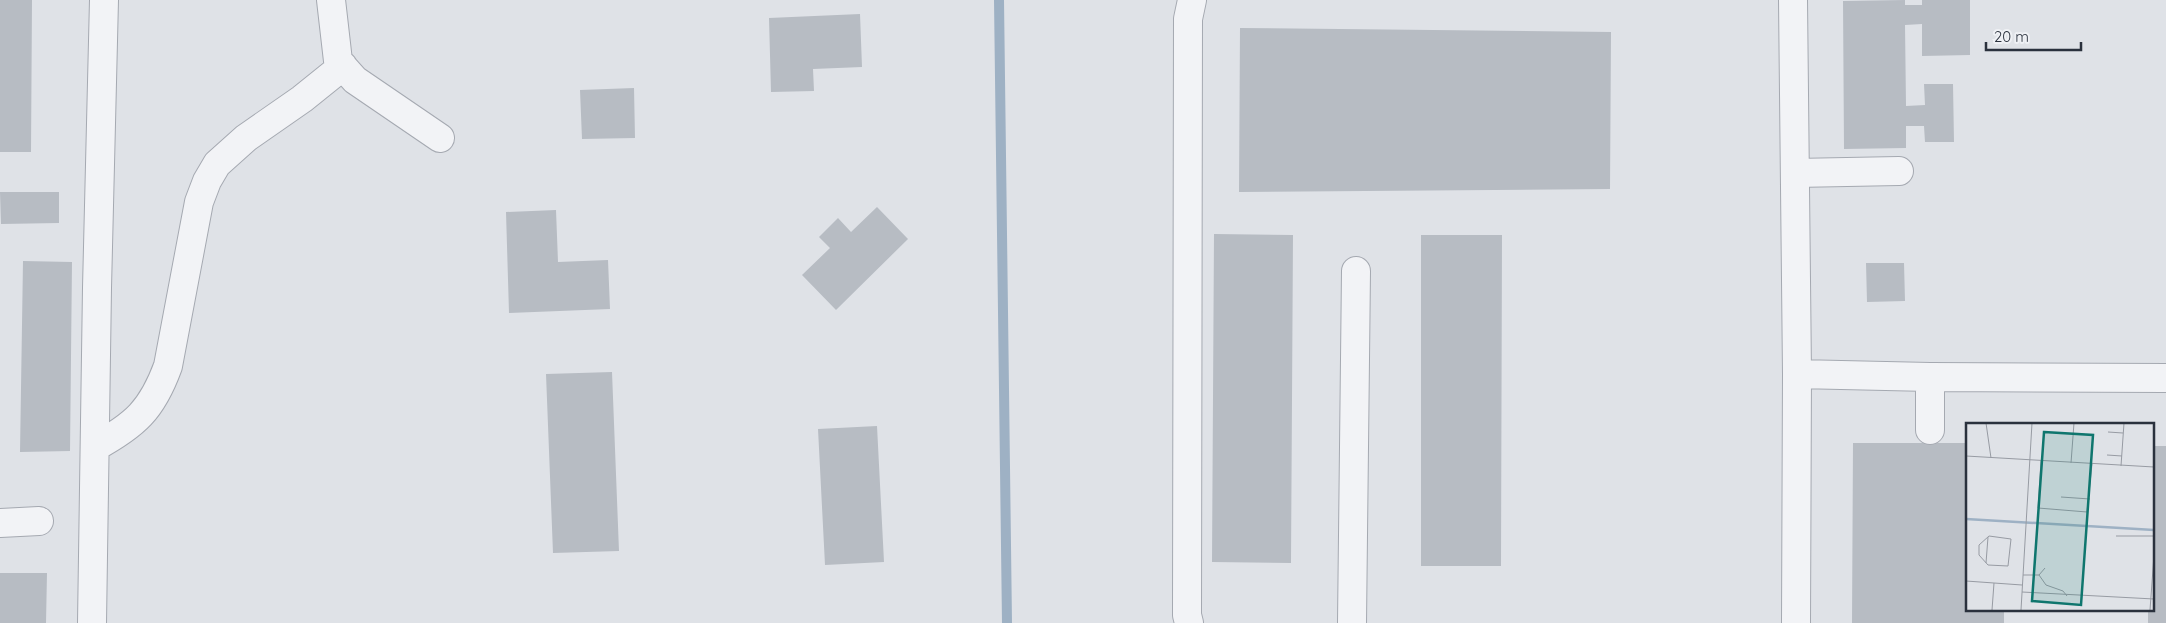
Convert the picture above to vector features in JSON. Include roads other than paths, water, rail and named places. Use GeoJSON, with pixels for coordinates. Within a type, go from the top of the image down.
{"type":"FeatureCollection","features":[{"type":"Feature","properties":{"kind":"lane"},"geometry":{"type":"LineString","coordinates":[[92,623],[104,0]]}},
{"type":"Feature","properties":{"kind":"lane"},"geometry":{"type":"LineString","coordinates":[[331,0],[338,61],[355,80],[440,138]]}},
{"type":"Feature","properties":{"kind":"lane"},"geometry":{"type":"LineString","coordinates":[[1189,623],[1187,615],[1188,19],[1192,0]]}},
{"type":"Feature","properties":{"kind":"lane"},"geometry":{"type":"LineString","coordinates":[[1793,0],[1796,623]]}},
{"type":"Feature","properties":{"kind":"lane"},"geometry":{"type":"LineString","coordinates":[[95,447],[124,431],[148,407],[160,387],[168,366],[199,202],[217,164],[246,138],[302,99],[343,66]]}},
{"type":"Feature","properties":{"kind":"lane"},"geometry":{"type":"LineString","coordinates":[[1795,173],[1898,172]]}},
{"type":"Feature","properties":{"kind":"lane"},"geometry":{"type":"LineString","coordinates":[[1352,623],[1356,271]]}},
{"type":"Feature","properties":{"kind":"lane"},"geometry":{"type":"LineString","coordinates":[[1796,374],[1930,377],[2166,378]]}},
{"type":"Feature","properties":{"kind":"lane"},"geometry":{"type":"LineString","coordinates":[[1930,377],[1930,430]]}},
{"type":"Feature","properties":{"kind":"lane"},"geometry":{"type":"LineString","coordinates":[[0,522],[39,522]]}},
{"type":"Feature","properties":{"kind":"waterway"},"geometry":{"type":"LineString","coordinates":[[999,0],[1007,623]]}}]}
